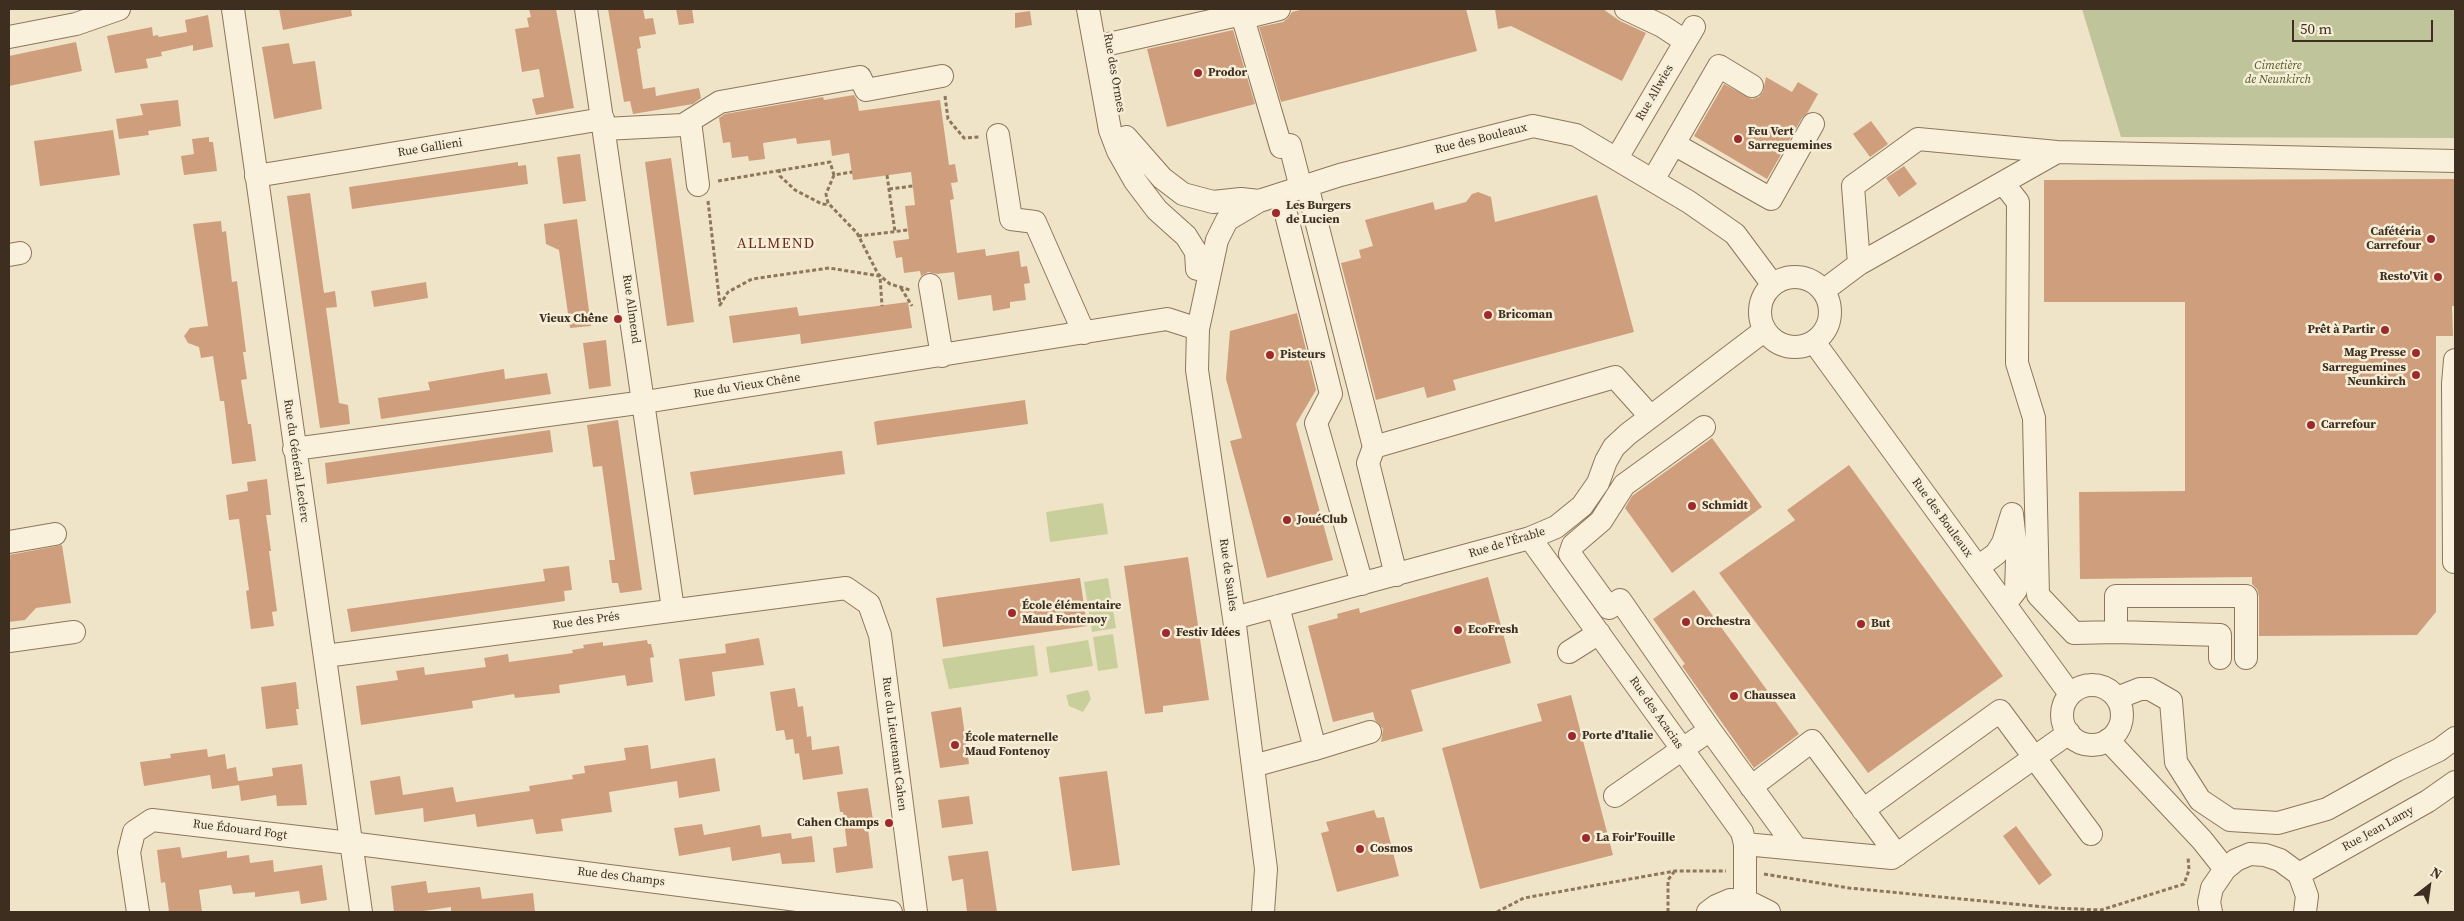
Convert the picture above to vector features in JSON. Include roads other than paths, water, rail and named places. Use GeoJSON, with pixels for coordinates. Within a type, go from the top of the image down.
{"type":"FeatureCollection","features":[{"type":"Feature","properties":{"kind":"street"},"geometry":{"type":"LineString","coordinates":[[9,37],[76,24],[119,9]]}},
{"type":"Feature","properties":{"kind":"street","name":"Rue du Général Leclerc"},"geometry":{"type":"LineString","coordinates":[[233,9],[361,912]]}},
{"type":"Feature","properties":{"kind":"street","name":"Rue Allmend"},"geometry":{"type":"LineString","coordinates":[[586,9],[645,402],[673,610]]}},
{"type":"Feature","properties":{"kind":"street"},"geometry":{"type":"LineString","coordinates":[[1088,9],[1110,130],[1118,151],[1135,181],[1157,210],[1186,236],[1196,252],[1198,269]]}},
{"type":"Feature","properties":{"kind":"street","name":"Rue des Ormes"},"geometry":{"type":"LineString","coordinates":[[1103,9],[1126,137],[1134,170],[1159,199],[1217,240]]}},
{"type":"Feature","properties":{"kind":"street"},"geometry":{"type":"LineString","coordinates":[[1109,44],[1233,16],[1243,18],[1279,9]]}},
{"type":"Feature","properties":{"kind":"street","name":"Rue Allwies"},"geometry":{"type":"LineString","coordinates":[[1616,158],[1690,34],[1662,26],[1626,9]]}},
{"type":"Feature","properties":{"kind":"street"},"geometry":{"type":"LineString","coordinates":[[1243,18],[1286,146],[1296,189],[1331,394],[1316,423],[1362,584]]}},
{"type":"Feature","properties":{"kind":"street"},"geometry":{"type":"LineString","coordinates":[[1653,180],[1719,66],[1752,86]]}},
{"type":"Feature","properties":{"kind":"street","name":"Rue Gallieni"},"geometry":{"type":"LineString","coordinates":[[256,176],[604,124],[683,125],[720,102],[803,86],[860,77],[866,90],[942,76]]}},
{"type":"Feature","properties":{"kind":"street"},"geometry":{"type":"LineString","coordinates":[[690,120],[702,184]]}},
{"type":"Feature","properties":{"kind":"street"},"geometry":{"type":"LineString","coordinates":[[1674,144],[1771,199],[1813,124]]}},
{"type":"Feature","properties":{"kind":"street","name":"Rue des Bouleaux"},"geometry":{"type":"LineString","coordinates":[[1217,240],[1227,220],[1259,201],[1340,175],[1532,126],[1576,135],[1689,202],[1735,234],[1773,285]]}},
{"type":"Feature","properties":{"kind":"street"},"geometry":{"type":"LineString","coordinates":[[998,135],[1011,219],[1035,222],[1084,333]]}},
{"type":"Feature","properties":{"kind":"street"},"geometry":{"type":"LineString","coordinates":[[1126,137],[1162,178],[1183,194],[1213,202],[1241,199],[1259,201]]}},
{"type":"Feature","properties":{"kind":"street"},"geometry":{"type":"LineString","coordinates":[[1859,264],[1852,186],[1918,139],[2057,152],[2455,161]]}},
{"type":"Feature","properties":{"kind":"street"},"geometry":{"type":"LineString","coordinates":[[1823,291],[1859,264],[2057,152]]}},
{"type":"Feature","properties":{"kind":"street"},"geometry":{"type":"LineString","coordinates":[[2003,183],[2018,202],[2017,363],[2034,418],[2038,595],[2074,633],[2116,632],[2220,635],[2220,658]]}},
{"type":"Feature","properties":{"kind":"street"},"geometry":{"type":"LineString","coordinates":[[1296,189],[1374,447],[1368,463],[1396,575]]}},
{"type":"Feature","properties":{"kind":"street"},"geometry":{"type":"LineString","coordinates":[[1204,200],[1217,240]]}},
{"type":"Feature","properties":{"kind":"street","name":"Rue de Saules"},"geometry":{"type":"LineString","coordinates":[[1217,240],[1198,329],[1197,370],[1234,618],[1266,869],[1264,912]]}},
{"type":"Feature","properties":{"kind":"street"},"geometry":{"type":"LineString","coordinates":[[1797,277],[1808,279],[1823,291],[1828,302],[1829,323],[1824,332],[1814,342],[1794,347],[1783,345],[1772,339],[1765,330],[1761,320],[1760,309],[1765,294],[1773,285],[1787,278],[1797,277]]}},
{"type":"Feature","properties":{"kind":"street"},"geometry":{"type":"LineString","coordinates":[[931,288],[942,356]]}},
{"type":"Feature","properties":{"kind":"street","name":"Rue du Vieux Chêne"},"geometry":{"type":"LineString","coordinates":[[294,449],[645,402],[1167,319],[1198,329]]}},
{"type":"Feature","properties":{"kind":"street","name":"Rue de l'Érable"},"geometry":{"type":"LineString","coordinates":[[1234,618],[1530,538],[1556,527],[1582,506],[1598,483],[1606,461],[1614,447],[1650,416],[1765,330]]}},
{"type":"Feature","properties":{"kind":"street","name":"Rue des Bouleaux"},"geometry":{"type":"LineString","coordinates":[[1814,342],[2070,694]]}},
{"type":"Feature","properties":{"kind":"street"},"geometry":{"type":"LineString","coordinates":[[2454,562],[2453,384],[2455,360]]}},
{"type":"Feature","properties":{"kind":"street"},"geometry":{"type":"LineString","coordinates":[[1374,447],[1615,377],[1650,416]]}},
{"type":"Feature","properties":{"kind":"street"},"geometry":{"type":"LineString","coordinates":[[1609,608],[1570,554],[1573,545],[1600,520],[1624,485],[1704,427]]}},
{"type":"Feature","properties":{"kind":"street"},"geometry":{"type":"LineString","coordinates":[[1978,567],[1996,554],[2003,542],[2012,514],[2017,560],[2016,590],[2005,604]]}},
{"type":"Feature","properties":{"kind":"street"},"geometry":{"type":"LineString","coordinates":[[9,542],[55,534]]}},
{"type":"Feature","properties":{"kind":"street","name":"Rue des Acacias"},"geometry":{"type":"LineString","coordinates":[[1530,538],[1742,832],[1745,844],[1744,900]]}},
{"type":"Feature","properties":{"kind":"street","name":"Rue des Prés"},"geometry":{"type":"LineString","coordinates":[[325,656],[846,588]]}},
{"type":"Feature","properties":{"kind":"street","name":"Rue du Lieutenant Cahen"},"geometry":{"type":"LineString","coordinates":[[846,588],[868,604],[880,635],[916,912]]}},
{"type":"Feature","properties":{"kind":"street"},"geometry":{"type":"LineString","coordinates":[[2116,632],[2116,596],[2246,596],[2246,658]]}},
{"type":"Feature","properties":{"kind":"street"},"geometry":{"type":"LineString","coordinates":[[1569,652],[1595,628],[1609,608],[1620,600],[1710,730],[1796,848]]}},
{"type":"Feature","properties":{"kind":"street"},"geometry":{"type":"LineString","coordinates":[[1278,606],[1315,749]]}},
{"type":"Feature","properties":{"kind":"street"},"geometry":{"type":"LineString","coordinates":[[9,641],[74,632]]}},
{"type":"Feature","properties":{"kind":"street"},"geometry":{"type":"LineString","coordinates":[[2094,684],[2111,691],[2117,698],[2121,707],[2120,725],[2108,740],[2092,745],[2075,740],[2069,734],[2064,726],[2062,709],[2070,694],[2085,685],[2094,684]]}},
{"type":"Feature","properties":{"kind":"street"},"geometry":{"type":"LineString","coordinates":[[2117,698],[2140,689],[2150,689],[2171,701],[2176,762],[2200,800],[2230,820],[2278,823],[2327,809],[2397,770],[2439,750],[2455,738]]}},
{"type":"Feature","properties":{"kind":"street"},"geometry":{"type":"LineString","coordinates":[[1864,810],[2000,712],[2091,834]]}},
{"type":"Feature","properties":{"kind":"street"},"geometry":{"type":"LineString","coordinates":[[1615,796],[1710,730]]}},
{"type":"Feature","properties":{"kind":"street"},"geometry":{"type":"LineString","coordinates":[[1253,766],[1370,732]]}},
{"type":"Feature","properties":{"kind":"street"},"geometry":{"type":"LineString","coordinates":[[1745,844],[1892,858],[2069,734]]}},
{"type":"Feature","properties":{"kind":"street"},"geometry":{"type":"LineString","coordinates":[[2108,740],[2202,840],[2225,869]]}},
{"type":"Feature","properties":{"kind":"street"},"geometry":{"type":"LineString","coordinates":[[1751,787],[1812,741],[1897,855]]}},
{"type":"Feature","properties":{"kind":"street","name":"Rue Jean Lamy"},"geometry":{"type":"LineString","coordinates":[[2299,874],[2428,801],[2455,782]]}},
{"type":"Feature","properties":{"kind":"street","name":"Rue Édouard Fogt"},"geometry":{"type":"LineString","coordinates":[[138,912],[129,852],[134,832],[152,820],[350,843]]}},
{"type":"Feature","properties":{"kind":"street","name":"Rue des Champs"},"geometry":{"type":"LineString","coordinates":[[350,843],[891,912]]}},
{"type":"Feature","properties":{"kind":"street"},"geometry":{"type":"LineString","coordinates":[[2211,912],[2209,902],[2212,888],[2225,869],[2236,860],[2250,854],[2265,855],[2280,860],[2299,874],[2307,896],[2305,912]]}},
{"type":"Feature","properties":{"kind":"street"},"geometry":{"type":"LineString","coordinates":[[1708,912],[1730,900],[1744,900],[1769,912]]}},
{"type":"Feature","properties":{"kind":"place","name":"Prodor"},"geometry":{"type":"Point","coordinates":[1198,73]}},
{"type":"Feature","properties":{"kind":"place","name":"Feu Vert Sarreguemines"},"geometry":{"type":"Point","coordinates":[1738,139]}},
{"type":"Feature","properties":{"kind":"place","name":"Les Burgers de Lucien"},"geometry":{"type":"Point","coordinates":[1276,213]}},
{"type":"Feature","properties":{"kind":"place","name":"Cafétéria Carrefour"},"geometry":{"type":"Point","coordinates":[2431,239]}},
{"type":"Feature","properties":{"kind":"place","name":"Resto'Vit"},"geometry":{"type":"Point","coordinates":[2438,277]}},
{"type":"Feature","properties":{"kind":"place","name":"Bricoman"},"geometry":{"type":"Point","coordinates":[1488,315]}},
{"type":"Feature","properties":{"kind":"place","name":"Vieux Chêne"},"geometry":{"type":"Point","coordinates":[618,319]}},
{"type":"Feature","properties":{"kind":"place","name":"Prêt à Partir"},"geometry":{"type":"Point","coordinates":[2385,330]}},
{"type":"Feature","properties":{"kind":"place","name":"Mag Presse"},"geometry":{"type":"Point","coordinates":[2416,353]}},
{"type":"Feature","properties":{"kind":"place","name":"Pisteurs"},"geometry":{"type":"Point","coordinates":[1270,355]}},
{"type":"Feature","properties":{"kind":"place","name":"Sarreguemines Neunkirch"},"geometry":{"type":"Point","coordinates":[2416,375]}},
{"type":"Feature","properties":{"kind":"place","name":"Carrefour"},"geometry":{"type":"Point","coordinates":[2311,425]}},
{"type":"Feature","properties":{"kind":"place","name":"Schmidt"},"geometry":{"type":"Point","coordinates":[1692,506]}},
{"type":"Feature","properties":{"kind":"place","name":"JouéClub"},"geometry":{"type":"Point","coordinates":[1287,520]}},
{"type":"Feature","properties":{"kind":"place","name":"École élémentaire Maud Fontenoy"},"geometry":{"type":"Point","coordinates":[1012,613]}},
{"type":"Feature","properties":{"kind":"place","name":"Orchestra"},"geometry":{"type":"Point","coordinates":[1686,622]}},
{"type":"Feature","properties":{"kind":"place","name":"But"},"geometry":{"type":"Point","coordinates":[1861,624]}},
{"type":"Feature","properties":{"kind":"place","name":"EcoFresh"},"geometry":{"type":"Point","coordinates":[1458,630]}},
{"type":"Feature","properties":{"kind":"place","name":"Festiv Idées"},"geometry":{"type":"Point","coordinates":[1166,633]}},
{"type":"Feature","properties":{"kind":"place","name":"Chaussea"},"geometry":{"type":"Point","coordinates":[1734,696]}},
{"type":"Feature","properties":{"kind":"place","name":"Porte d'Italie"},"geometry":{"type":"Point","coordinates":[1572,736]}},
{"type":"Feature","properties":{"kind":"place","name":"École maternelle Maud Fontenoy"},"geometry":{"type":"Point","coordinates":[955,745]}},
{"type":"Feature","properties":{"kind":"place","name":"Cahen Champs"},"geometry":{"type":"Point","coordinates":[889,823]}},
{"type":"Feature","properties":{"kind":"place","name":"La Foir'Fouille"},"geometry":{"type":"Point","coordinates":[1586,838]}},
{"type":"Feature","properties":{"kind":"place","name":"Cosmos"},"geometry":{"type":"Point","coordinates":[1360,849]}},
{"type":"Feature","properties":{"kind":"district","name":"ALLMEND"},"geometry":{"type":"Point","coordinates":[776,244]}},
{"type":"Feature","properties":{"kind":"park label","name":"Cimetière de Neunkirch"},"geometry":{"type":"Point","coordinates":[2278,73]}}]}
